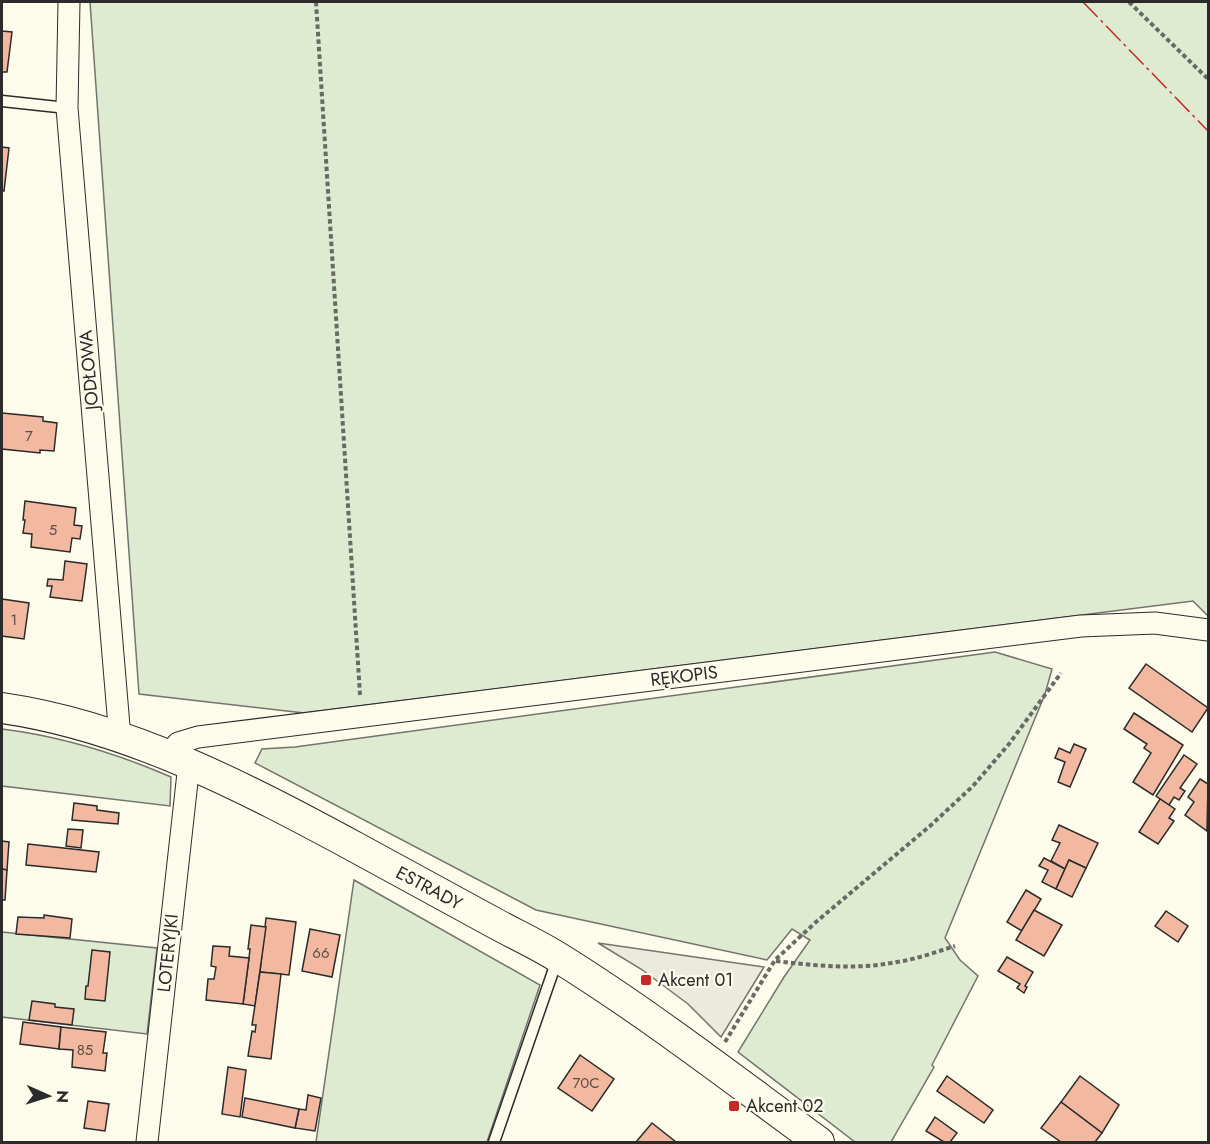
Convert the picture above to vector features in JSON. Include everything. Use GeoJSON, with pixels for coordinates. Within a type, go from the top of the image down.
{"type":"FeatureCollection","features":[{"type":"Feature","properties":{"kind":"main road","name":"ESTRADY"},"geometry":{"type":"LineString","coordinates":[[2,708],[60,719],[120,738],[178,760],[320,828],[558,957],[627,1003],[819,1143]]}},
{"type":"Feature","properties":{"kind":"street","name":"JODŁOWA"},"geometry":{"type":"LineString","coordinates":[[69,2],[68,108],[120,738]]}},
{"type":"Feature","properties":{"kind":"street","name":"RĘKOPIS"},"geometry":{"type":"LineString","coordinates":[[178,760],[178,743],[198,737],[362,716],[1081,626],[1155,623],[1209,630]]}},
{"type":"Feature","properties":{"kind":"street","name":"LOTERYJKI"},"geometry":{"type":"LineString","coordinates":[[147,1143],[178,760]]}},
{"type":"Feature","properties":{"kind":"lane"},"geometry":{"type":"LineString","coordinates":[[2,101],[68,108]]}},
{"type":"Feature","properties":{"kind":"lane"},"geometry":{"type":"LineString","coordinates":[[494,1143],[558,957]]}},
{"type":"Feature","properties":{"kind":"path"},"geometry":{"type":"LineString","coordinates":[[316,2],[362,716]]}},
{"type":"Feature","properties":{"kind":"path"},"geometry":{"type":"LineString","coordinates":[[1129,2],[1209,79]]}},
{"type":"Feature","properties":{"kind":"path"},"geometry":{"type":"LineString","coordinates":[[722,1047],[775,960],[973,786],[1009,744],[1061,673]]}},
{"type":"Feature","properties":{"kind":"path"},"geometry":{"type":"LineString","coordinates":[[775,960],[816,966],[860,967],[897,962],[956,946]]}},
{"type":"Feature","properties":{"kind":"green space"},"geometry":{"type":"Polygon","coordinates":[[[90,2],[1208,2],[1208,616],[1193,601],[304,713],[139,694],[90,2]]]}},
{"type":"Feature","properties":{"kind":"green space"},"geometry":{"type":"Polygon","coordinates":[[[995,652],[1052,669],[1045,694],[945,938],[960,960],[978,976],[932,1065],[934,1067],[891,1142],[855,1142],[738,1052],[784,977],[810,940],[792,929],[767,960],[536,910],[255,763],[262,749],[295,747],[995,652]]]}},
{"type":"Feature","properties":{"kind":"green space"},"geometry":{"type":"Polygon","coordinates":[[[2,729],[45,736],[88,747],[171,777],[170,806],[2,786],[2,729]]]}},
{"type":"Feature","properties":{"kind":"green space"},"geometry":{"type":"Polygon","coordinates":[[[354,880],[540,985],[487,1142],[316,1142],[354,880]]]}},
{"type":"Feature","properties":{"kind":"green space"},"geometry":{"type":"Polygon","coordinates":[[[2,932],[157,948],[147,1034],[2,1017],[2,932]]]}},
{"type":"Feature","properties":{"kind":"shaded area"},"geometry":{"type":"Polygon","coordinates":[[[598,943],[764,967],[721,1037],[688,1004],[641,969],[598,943]]]}},
{"type":"Feature","properties":{"kind":"building"},"geometry":{"type":"Polygon","coordinates":[[[2,31],[12,32],[7,72],[2,72],[2,31]]]}},
{"type":"Feature","properties":{"kind":"building"},"geometry":{"type":"Polygon","coordinates":[[[2,147],[9,148],[4,191],[2,190],[2,147]]]}},
{"type":"Feature","properties":{"kind":"building"},"geometry":{"type":"Polygon","coordinates":[[[2,413],[43,417],[43,421],[57,423],[54,451],[40,450],[40,453],[2,449],[2,413]]]}},
{"type":"Feature","properties":{"kind":"building"},"geometry":{"type":"Polygon","coordinates":[[[25,501],[76,508],[74,525],[82,526],[80,539],[72,538],[70,552],[31,547],[32,534],[23,533],[25,501]]]}},
{"type":"Feature","properties":{"kind":"building"},"geometry":{"type":"Polygon","coordinates":[[[65,561],[87,564],[82,601],[50,597],[52,586],[47,586],[48,579],[63,580],[65,561]]]}},
{"type":"Feature","properties":{"kind":"building"},"geometry":{"type":"Polygon","coordinates":[[[2,599],[29,603],[24,639],[2,636],[2,599]]]}},
{"type":"Feature","properties":{"kind":"building"},"geometry":{"type":"Polygon","coordinates":[[[1146,664],[1208,708],[1192,732],[1129,688],[1146,664]]]}},
{"type":"Feature","properties":{"kind":"building"},"geometry":{"type":"Polygon","coordinates":[[[1134,713],[1183,745],[1153,795],[1133,782],[1151,753],[1144,748],[1147,744],[1124,729],[1134,713]]]}},
{"type":"Feature","properties":{"kind":"building"},"geometry":{"type":"Polygon","coordinates":[[[1074,744],[1086,749],[1070,787],[1058,782],[1065,762],[1055,758],[1059,748],[1070,753],[1074,744]]]}},
{"type":"Feature","properties":{"kind":"building"},"geometry":{"type":"Polygon","coordinates":[[[1184,755],[1197,764],[1180,788],[1185,791],[1179,800],[1174,797],[1169,805],[1156,796],[1184,755]]]}},
{"type":"Feature","properties":{"kind":"building"},"geometry":{"type":"Polygon","coordinates":[[[1200,779],[1208,784],[1207,831],[1185,815],[1194,802],[1188,797],[1200,779]]]}},
{"type":"Feature","properties":{"kind":"building"},"geometry":{"type":"Polygon","coordinates":[[[1160,799],[1175,809],[1169,818],[1174,821],[1158,844],[1139,832],[1160,799]]]}},
{"type":"Feature","properties":{"kind":"building"},"geometry":{"type":"Polygon","coordinates":[[[74,803],[97,806],[97,810],[119,813],[118,824],[72,820],[74,803]]]}},
{"type":"Feature","properties":{"kind":"building"},"geometry":{"type":"Polygon","coordinates":[[[1059,825],[1098,843],[1086,868],[1069,860],[1065,869],[1051,861],[1060,843],[1052,840],[1059,825]]]}},
{"type":"Feature","properties":{"kind":"building"},"geometry":{"type":"Polygon","coordinates":[[[68,829],[83,830],[81,848],[66,846],[68,829]]]}},
{"type":"Feature","properties":{"kind":"building"},"geometry":{"type":"Polygon","coordinates":[[[2,841],[9,842],[7,870],[2,869],[2,841]]]}},
{"type":"Feature","properties":{"kind":"building"},"geometry":{"type":"Polygon","coordinates":[[[28,844],[99,852],[96,872],[26,865],[28,844]]]}},
{"type":"Feature","properties":{"kind":"building"},"geometry":{"type":"Polygon","coordinates":[[[1044,858],[1065,869],[1056,889],[1042,882],[1048,870],[1039,866],[1044,858]]]}},
{"type":"Feature","properties":{"kind":"building"},"geometry":{"type":"Polygon","coordinates":[[[1069,860],[1086,868],[1072,897],[1056,889],[1069,860]]]}},
{"type":"Feature","properties":{"kind":"building"},"geometry":{"type":"Polygon","coordinates":[[[2,869],[7,870],[5,900],[2,900],[2,869]]]}},
{"type":"Feature","properties":{"kind":"building"},"geometry":{"type":"Polygon","coordinates":[[[1026,890],[1041,899],[1022,931],[1007,922],[1026,890]]]}},
{"type":"Feature","properties":{"kind":"building"},"geometry":{"type":"Polygon","coordinates":[[[1034,910],[1062,925],[1044,956],[1016,940],[1034,910]]]}},
{"type":"Feature","properties":{"kind":"building"},"geometry":{"type":"Polygon","coordinates":[[[1166,911],[1188,926],[1178,942],[1155,926],[1166,911]]]}},
{"type":"Feature","properties":{"kind":"building"},"geometry":{"type":"Polygon","coordinates":[[[44,915],[72,919],[70,938],[16,934],[18,917],[44,918],[44,915]]]}},
{"type":"Feature","properties":{"kind":"building"},"geometry":{"type":"Polygon","coordinates":[[[266,918],[296,922],[289,975],[260,972],[266,918]]]}},
{"type":"Feature","properties":{"kind":"building"},"geometry":{"type":"Polygon","coordinates":[[[251,925],[266,927],[255,1006],[243,1004],[251,925]]]}},
{"type":"Feature","properties":{"kind":"building"},"geometry":{"type":"Polygon","coordinates":[[[310,929],[340,935],[332,977],[302,971],[310,929]]]}},
{"type":"Feature","properties":{"kind":"building"},"geometry":{"type":"Polygon","coordinates":[[[213,946],[230,947],[229,956],[249,958],[243,1004],[206,1000],[208,979],[214,979],[216,967],[211,966],[213,946]]]}},
{"type":"Feature","properties":{"kind":"building"},"geometry":{"type":"Polygon","coordinates":[[[92,950],[110,952],[105,1001],[85,999],[92,950]]]}},
{"type":"Feature","properties":{"kind":"building"},"geometry":{"type":"Polygon","coordinates":[[[1007,957],[1033,972],[1025,986],[1027,987],[1024,993],[1017,988],[1020,984],[998,971],[1007,957]]]}},
{"type":"Feature","properties":{"kind":"building"},"geometry":{"type":"Polygon","coordinates":[[[260,972],[281,974],[271,1059],[248,1056],[252,1031],[255,1032],[256,1025],[252,1025],[260,972]]]}},
{"type":"Feature","properties":{"kind":"building"},"geometry":{"type":"Polygon","coordinates":[[[32,1001],[74,1009],[72,1025],[29,1020],[32,1001]]]}},
{"type":"Feature","properties":{"kind":"building"},"geometry":{"type":"Polygon","coordinates":[[[23,1022],[61,1027],[59,1049],[20,1044],[23,1022]]]}},
{"type":"Feature","properties":{"kind":"building"},"geometry":{"type":"Polygon","coordinates":[[[61,1027],[106,1032],[103,1053],[107,1053],[105,1071],[72,1067],[73,1050],[59,1049],[61,1027]]]}},
{"type":"Feature","properties":{"kind":"building"},"geometry":{"type":"Polygon","coordinates":[[[580,1055],[614,1079],[592,1111],[558,1088],[580,1055]]]}},
{"type":"Feature","properties":{"kind":"building"},"geometry":{"type":"Polygon","coordinates":[[[228,1067],[246,1070],[240,1117],[222,1114],[228,1067]]]}},
{"type":"Feature","properties":{"kind":"building"},"geometry":{"type":"Polygon","coordinates":[[[947,1076],[993,1110],[984,1123],[937,1091],[947,1076]]]}},
{"type":"Feature","properties":{"kind":"building"},"geometry":{"type":"Polygon","coordinates":[[[1080,1076],[1119,1105],[1102,1133],[1061,1102],[1080,1076]]]}},
{"type":"Feature","properties":{"kind":"building"},"geometry":{"type":"Polygon","coordinates":[[[308,1095],[321,1098],[315,1131],[295,1128],[299,1109],[306,1110],[308,1095]]]}},
{"type":"Feature","properties":{"kind":"building"},"geometry":{"type":"Polygon","coordinates":[[[245,1098],[299,1109],[295,1128],[242,1117],[245,1098]]]}},
{"type":"Feature","properties":{"kind":"building"},"geometry":{"type":"Polygon","coordinates":[[[88,1101],[109,1104],[105,1131],[84,1128],[88,1101]]]}},
{"type":"Feature","properties":{"kind":"building"},"geometry":{"type":"Polygon","coordinates":[[[1061,1102],[1102,1133],[1095,1142],[1061,1142],[1041,1128],[1061,1102]]]}},
{"type":"Feature","properties":{"kind":"building"},"geometry":{"type":"Polygon","coordinates":[[[935,1117],[957,1133],[950,1142],[944,1142],[926,1131],[935,1117]]]}},
{"type":"Feature","properties":{"kind":"building"},"geometry":{"type":"Polygon","coordinates":[[[652,1123],[676,1142],[636,1142],[652,1123]]]}},
{"type":"Feature","properties":{"kind":"power"},"geometry":{"type":"LineString","coordinates":[[1083,2],[1208,131]]}},
{"type":"Feature","properties":{"kind":"place","name":"Akcent 01"},"geometry":{"type":"Point","coordinates":[646,980]}},
{"type":"Feature","properties":{"kind":"place","name":"Akcent 02"},"geometry":{"type":"Point","coordinates":[734,1106]}}]}
